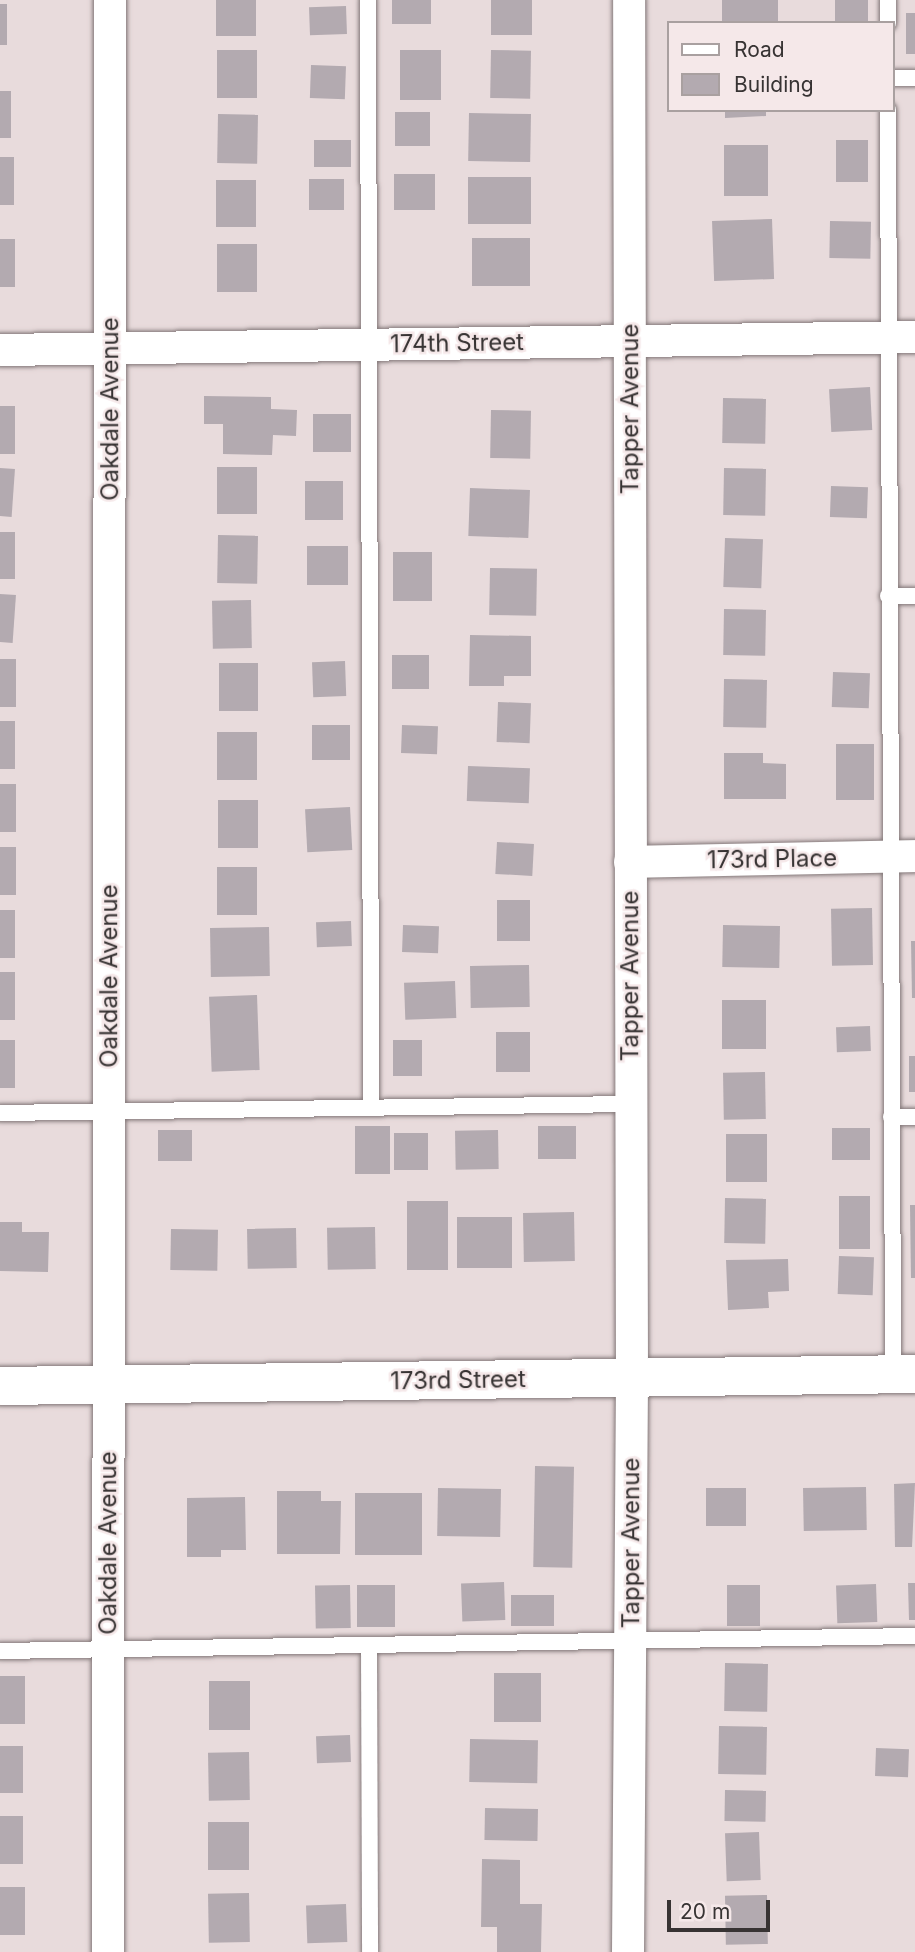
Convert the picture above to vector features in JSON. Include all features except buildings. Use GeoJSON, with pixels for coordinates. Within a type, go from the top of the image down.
{"type":"FeatureCollection","features":[{"type":"Feature","properties":{"kind":"street","name":"Oakdale Avenue"},"geometry":{"type":"LineString","coordinates":[[108,1952],[110,0]]}},
{"type":"Feature","properties":{"kind":"street","name":"Tapper Avenue"},"geometry":{"type":"LineString","coordinates":[[628,1952],[632,1378],[629,0]]}},
{"type":"Feature","properties":{"kind":"street","name":"174th Street"},"geometry":{"type":"LineString","coordinates":[[0,350],[901,337]]}},
{"type":"Feature","properties":{"kind":"street","name":"173rd Place"},"geometry":{"type":"LineString","coordinates":[[630,862],[902,856]]}},
{"type":"Feature","properties":{"kind":"street","name":"173rd Street"},"geometry":{"type":"LineString","coordinates":[[0,1386],[904,1374]]}},
{"type":"Feature","properties":{"kind":"lane"},"geometry":{"type":"LineString","coordinates":[[368,0],[370,1108]]}},
{"type":"Feature","properties":{"kind":"lane"},"geometry":{"type":"LineString","coordinates":[[888,0],[888,21]]}},
{"type":"Feature","properties":{"kind":"lane"},"geometry":{"type":"LineString","coordinates":[[894,78],[915,78]]}},
{"type":"Feature","properties":{"kind":"lane"},"geometry":{"type":"LineString","coordinates":[[888,112],[901,337],[888,596],[902,856],[891,1117],[904,1374]]}},
{"type":"Feature","properties":{"kind":"lane"},"geometry":{"type":"LineString","coordinates":[[888,596],[915,596]]}},
{"type":"Feature","properties":{"kind":"lane"},"geometry":{"type":"LineString","coordinates":[[0,1113],[630,1104]]}},
{"type":"Feature","properties":{"kind":"lane"},"geometry":{"type":"LineString","coordinates":[[891,1117],[915,1117]]}},
{"type":"Feature","properties":{"kind":"lane"},"geometry":{"type":"LineString","coordinates":[[0,1651],[915,1636]]}},
{"type":"Feature","properties":{"kind":"lane"},"geometry":{"type":"LineString","coordinates":[[369,1646],[370,1952]]}}]}
